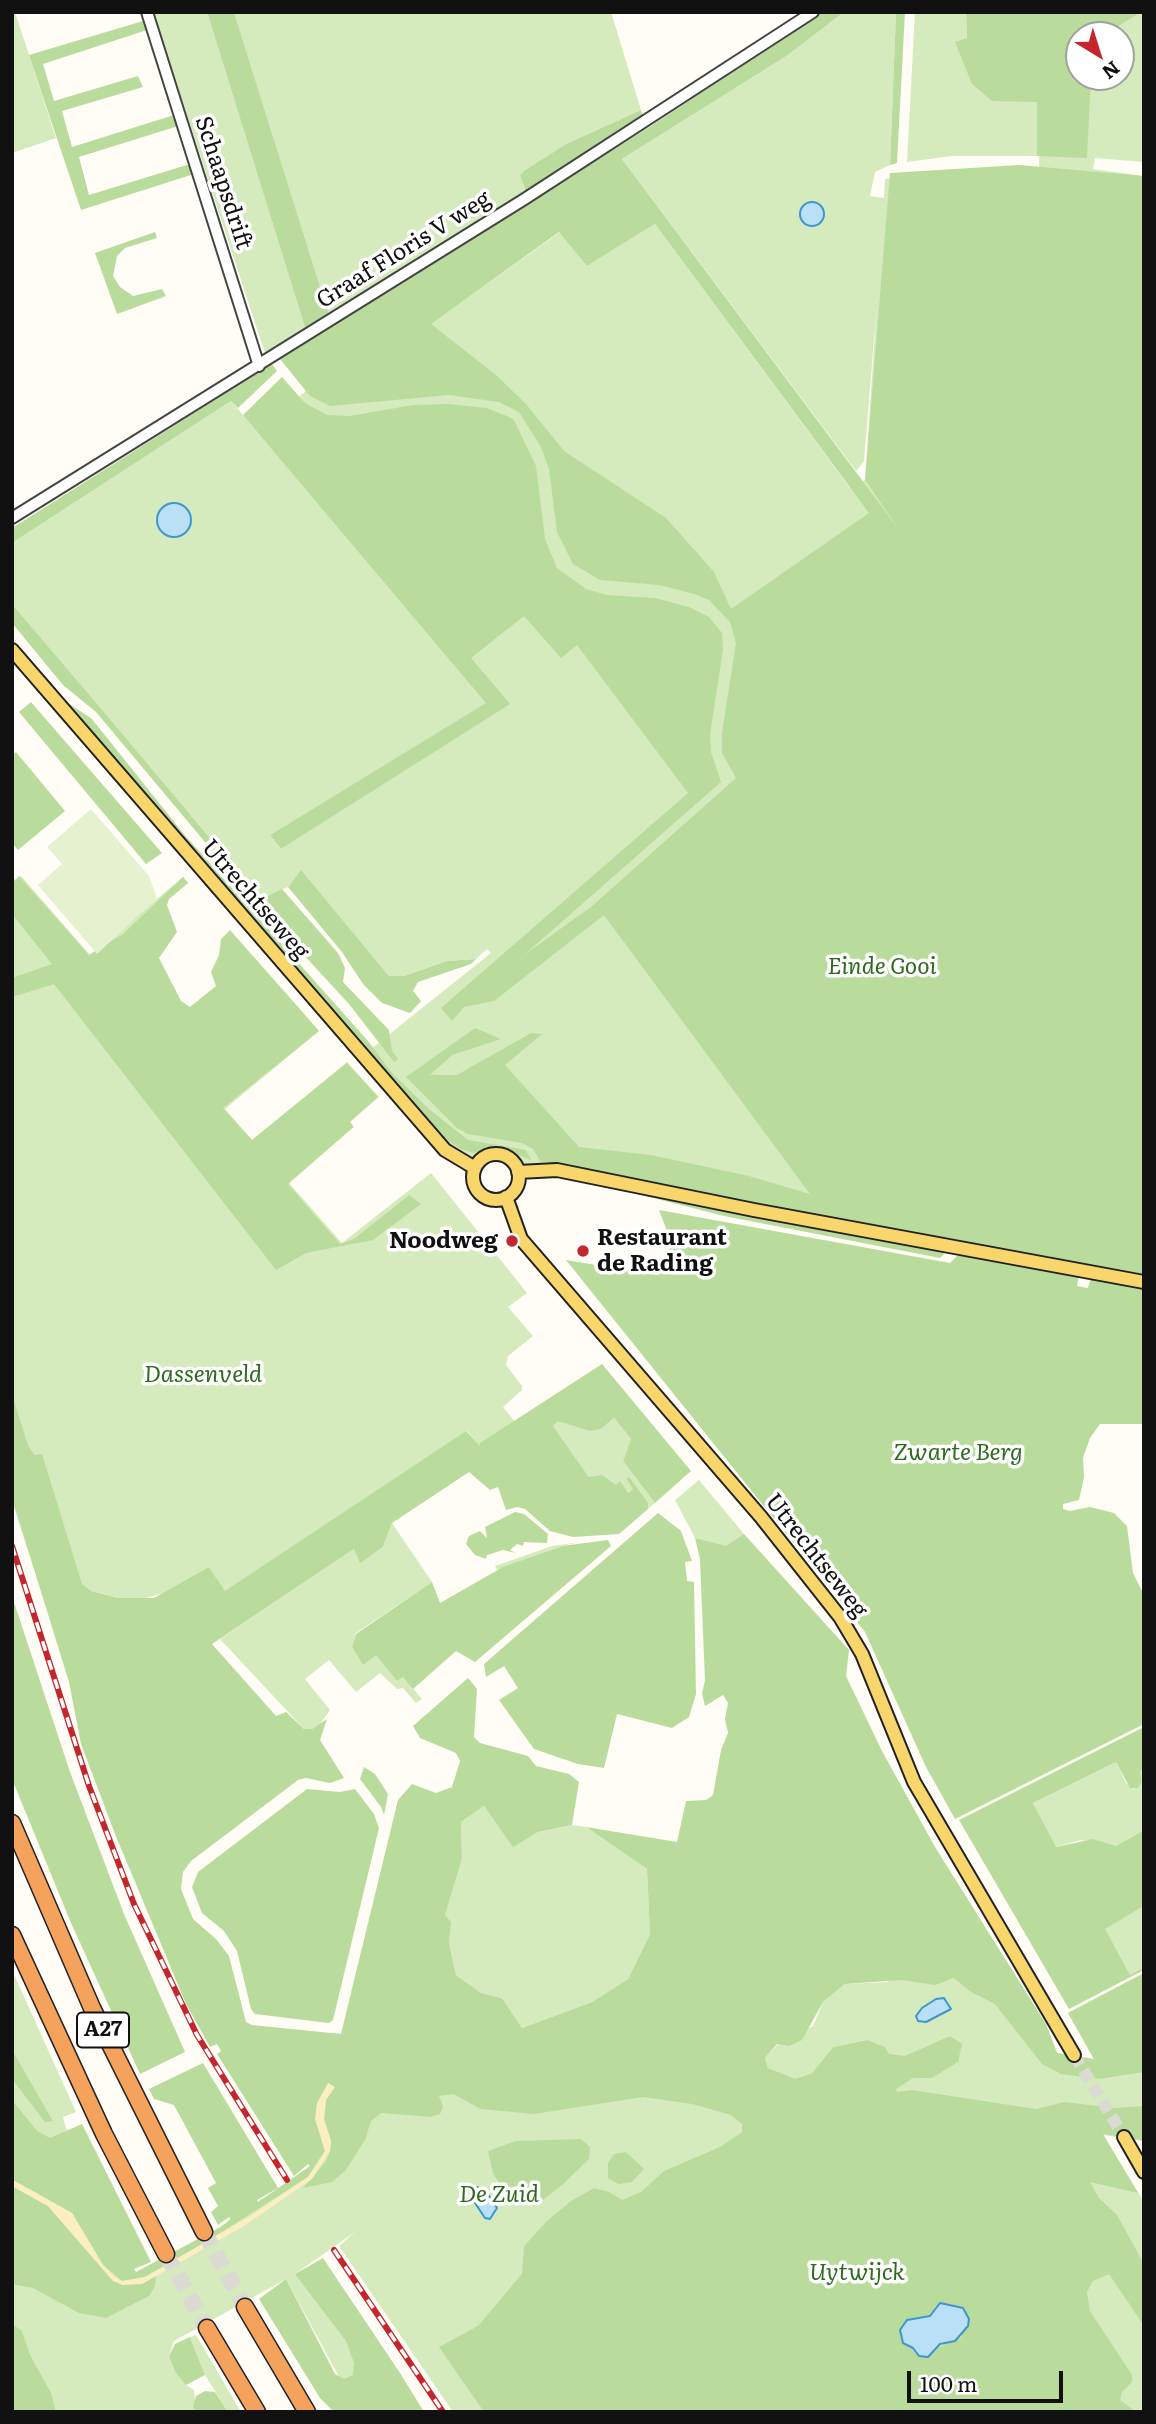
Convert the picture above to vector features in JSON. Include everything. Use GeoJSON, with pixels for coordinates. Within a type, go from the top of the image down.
{"type":"FeatureCollection","features":[{"type":"Feature","properties":{"kind":"highway","name":"A27"},"geometry":{"type":"LineString","coordinates":[[12,1823],[92,2008],[204,2232]]}},
{"type":"Feature","properties":{"kind":"highway","name":"A27"},"geometry":{"type":"LineString","coordinates":[[12,1935],[104,2134],[166,2254]]}},
{"type":"Feature","properties":{"kind":"highway"},"geometry":{"type":"LineString","coordinates":[[245,2307],[307,2412]]}},
{"type":"Feature","properties":{"kind":"highway"},"geometry":{"type":"LineString","coordinates":[[206,2328],[257,2412]]}},
{"type":"Feature","properties":{"kind":"main road","name":"Utrechtseweg"},"geometry":{"type":"LineString","coordinates":[[12,650],[445,1150],[475,1168]]}},
{"type":"Feature","properties":{"kind":"main road"},"geometry":{"type":"LineString","coordinates":[[498,1154],[511,1160],[518,1172],[517,1187],[506,1197],[497,1200],[480,1194],[475,1186],[475,1168],[484,1157],[498,1154]]}},
{"type":"Feature","properties":{"kind":"main road"},"geometry":{"type":"LineString","coordinates":[[518,1172],[556,1170],[754,1210],[1144,1282]]}},
{"type":"Feature","properties":{"kind":"main road","name":"Utrechtseweg"},"geometry":{"type":"LineString","coordinates":[[506,1197],[521,1239],[777,1536],[840,1617],[862,1654],[914,1782],[1074,2055]]}},
{"type":"Feature","properties":{"kind":"main road"},"geometry":{"type":"LineString","coordinates":[[1124,2137],[1144,2172]]}},
{"type":"Feature","properties":{"kind":"street","name":"Schaapsdrift"},"geometry":{"type":"LineString","coordinates":[[147,12],[260,366]]}},
{"type":"Feature","properties":{"kind":"street","name":"Graaf Floris V weg"},"geometry":{"type":"LineString","coordinates":[[12,518],[260,366],[647,121],[813,12]]}},
{"type":"Feature","properties":{"kind":"green space"},"geometry":{"type":"Polygon","coordinates":[[[12,12],[15,12],[56,138],[12,153],[12,12]]]}},
{"type":"Feature","properties":{"kind":"green space"},"geometry":{"type":"Polygon","coordinates":[[[153,12],[207,12],[307,334],[266,356],[153,12]]]}},
{"type":"Feature","properties":{"kind":"green space"},"geometry":{"type":"Polygon","coordinates":[[[207,12],[234,12],[329,315],[307,334],[207,12]]]}},
{"type":"Feature","properties":{"kind":"green space"},"geometry":{"type":"Polygon","coordinates":[[[234,12],[611,12],[641,110],[566,144],[525,170],[520,175],[526,192],[329,315],[234,12]]]}},
{"type":"Feature","properties":{"kind":"green space","name":"Einde Gooi"},"geometry":{"type":"Polygon","coordinates":[[[823,12],[844,12],[788,55],[622,159],[900,531],[865,480],[890,173],[1019,165],[1144,176],[1144,1274],[715,1197],[540,1161],[533,1149],[522,1143],[468,1134],[457,1128],[406,1077],[475,1028],[501,1039],[452,1055],[430,1075],[457,1075],[531,1033],[542,1034],[505,1065],[579,1147],[651,1155],[749,1176],[810,1194],[604,915],[494,1001],[464,1007],[452,1021],[441,1008],[688,793],[577,645],[561,658],[524,616],[471,658],[510,704],[281,849],[270,835],[486,703],[243,415],[282,377],[305,403],[327,415],[350,416],[413,405],[449,404],[486,408],[514,420],[536,466],[545,539],[557,568],[586,589],[607,595],[655,598],[689,607],[709,617],[722,633],[723,650],[710,734],[711,752],[721,782],[524,955],[591,907],[736,778],[722,753],[722,733],[736,643],[730,622],[709,600],[694,594],[659,585],[600,580],[573,564],[557,532],[549,469],[541,447],[519,412],[499,402],[449,395],[330,406],[310,396],[280,359],[651,126],[823,12]],[[655,224],[587,266],[559,232],[431,324],[496,375],[526,404],[564,451],[666,518],[714,572],[731,609],[869,513],[655,224]]]}},
{"type":"Feature","properties":{"kind":"green space","name":"Einde Gooi"},"geometry":{"type":"Polygon","coordinates":[[[844,12],[896,12],[890,165],[875,172],[870,196],[884,198],[885,179],[1039,168],[1040,103],[1037,156],[952,156],[907,162],[915,12],[966,12],[967,38],[957,42],[970,47],[975,12],[1144,12],[1144,162],[1095,158],[1093,169],[1144,176],[1144,1282],[437,1151],[362,1056],[491,953],[487,949],[476,959],[447,961],[404,976],[389,976],[301,871],[288,887],[255,902],[210,848],[215,844],[12,604],[12,543],[231,401],[256,430],[342,363],[463,301],[560,232],[587,266],[655,224],[850,488],[865,480],[877,303],[864,461],[856,471],[622,159],[788,55],[844,12]],[[805,205],[801,217],[819,223],[822,220],[805,205]],[[477,709],[270,835],[281,849],[485,719],[477,709]]]}},
{"type":"Feature","properties":{"kind":"green space"},"geometry":{"type":"Polygon","coordinates":[[[896,12],[905,12],[897,163],[890,165],[896,12]]]}},
{"type":"Feature","properties":{"kind":"green space"},"geometry":{"type":"Polygon","coordinates":[[[966,12],[1141,12],[1127,21],[1065,21],[1065,91],[1090,91],[1087,158],[1037,156],[1037,102],[992,101],[972,84],[955,42],[967,38],[966,12]]]}},
{"type":"Feature","properties":{"kind":"green space"},"geometry":{"type":"Polygon","coordinates":[[[143,21],[147,30],[43,64],[54,101],[138,76],[143,87],[62,111],[72,147],[174,115],[178,126],[79,157],[89,195],[190,164],[194,174],[81,210],[29,55],[143,21]]]}},
{"type":"Feature","properties":{"kind":"green space"},"geometry":{"type":"Polygon","coordinates":[[[641,110],[644,119],[526,192],[520,175],[525,170],[566,144],[641,110]]]}},
{"type":"Feature","properties":{"kind":"green space"},"geometry":{"type":"Polygon","coordinates":[[[155,232],[157,238],[125,248],[117,256],[113,276],[120,287],[133,296],[162,289],[166,296],[117,314],[95,253],[155,232]]]}},
{"type":"Feature","properties":{"kind":"green space"},"geometry":{"type":"Polygon","coordinates":[[[272,364],[277,371],[238,408],[231,401],[12,543],[12,528],[272,364]]]}},
{"type":"Feature","properties":{"kind":"green space"},"geometry":{"type":"Polygon","coordinates":[[[12,604],[215,844],[210,848],[96,712],[63,685],[12,623],[12,604]]]}},
{"type":"Feature","properties":{"kind":"green space"},"geometry":{"type":"Polygon","coordinates":[[[62,699],[92,719],[183,833],[368,1041],[392,1073],[430,1110],[468,1140],[526,1150],[531,1160],[500,1148],[473,1153],[461,1149],[434,1131],[378,1061],[62,699]]]}},
{"type":"Feature","properties":{"kind":"green space"},"geometry":{"type":"Polygon","coordinates":[[[31,702],[162,853],[146,864],[19,712],[31,702]]]}},
{"type":"Feature","properties":{"kind":"green space"},"geometry":{"type":"Polygon","coordinates":[[[16,752],[65,811],[18,850],[12,843],[12,755],[16,752]]]}},
{"type":"Feature","properties":{"kind":"green space"},"geometry":{"type":"Polygon","coordinates":[[[91,809],[149,876],[157,898],[97,954],[38,885],[62,864],[47,847],[91,809]]]}},
{"type":"Feature","properties":{"kind":"green space"},"geometry":{"type":"Polygon","coordinates":[[[301,870],[389,976],[404,976],[447,961],[476,959],[471,964],[418,982],[413,991],[421,1001],[410,1013],[382,1003],[363,984],[342,952],[288,887],[301,870]]]}},
{"type":"Feature","properties":{"kind":"green space"},"geometry":{"type":"Polygon","coordinates":[[[19,876],[89,955],[123,934],[183,877],[188,883],[169,899],[167,905],[177,932],[159,958],[181,1001],[190,1007],[216,986],[211,972],[219,955],[221,939],[230,930],[319,1031],[223,1108],[252,1140],[347,1063],[378,1097],[350,1122],[353,1127],[288,1184],[340,1244],[354,1239],[409,1195],[421,1204],[373,1240],[306,1253],[276,1270],[54,984],[12,997],[12,978],[52,964],[12,914],[12,878],[15,881],[19,876]]]}},
{"type":"Feature","properties":{"kind":"green space","name":"Dassenveld"},"geometry":{"type":"Polygon","coordinates":[[[21,876],[90,955],[183,877],[188,883],[96,960],[160,1035],[253,956],[319,1031],[225,1109],[252,1140],[347,1062],[379,1097],[350,1121],[354,1127],[289,1183],[342,1243],[431,1173],[527,1293],[508,1307],[533,1336],[508,1356],[506,1365],[522,1386],[522,1390],[503,1407],[515,1422],[480,1443],[481,1448],[467,1431],[225,1592],[209,1567],[167,1592],[142,1599],[118,1598],[91,1591],[43,1597],[12,1501],[12,878],[14,880],[21,876]]]}},
{"type":"Feature","properties":{"kind":"green space"},"geometry":{"type":"Polygon","coordinates":[[[282,889],[338,953],[345,968],[343,982],[389,1030],[392,1051],[398,1059],[394,1062],[349,1004],[255,902],[282,889]]]}},
{"type":"Feature","properties":{"kind":"green space"},"geometry":{"type":"Polygon","coordinates":[[[610,1187],[941,1250],[944,1254],[940,1258],[724,1216],[610,1187]]]}},
{"type":"Feature","properties":{"kind":"green space","name":"Zwarte Berg"},"geometry":{"type":"Polygon","coordinates":[[[659,1210],[950,1263],[957,1256],[967,1255],[1079,1275],[1077,1286],[1088,1288],[1091,1277],[1144,1287],[1144,1424],[1100,1424],[1090,1438],[1083,1458],[1084,1477],[1079,1500],[1063,1504],[1063,1509],[1070,1511],[1090,1507],[1114,1513],[1127,1526],[1133,1573],[1144,1595],[1144,1724],[955,1819],[926,1767],[865,1632],[566,1260],[657,1275],[672,1244],[659,1210]]]}},
{"type":"Feature","properties":{"kind":"green space","name":"Uytwijck"},"geometry":{"type":"Polygon","coordinates":[[[602,1364],[691,1471],[655,1503],[623,1461],[631,1439],[614,1418],[601,1429],[590,1431],[558,1421],[553,1426],[589,1477],[602,1475],[616,1485],[620,1481],[628,1493],[633,1489],[626,1478],[630,1478],[648,1503],[648,1509],[619,1534],[573,1537],[550,1531],[525,1509],[517,1507],[506,1510],[498,1487],[490,1490],[469,1472],[392,1523],[383,1547],[360,1563],[354,1549],[212,1644],[276,1716],[286,1712],[304,1729],[312,1729],[327,1719],[320,1740],[344,1778],[330,1783],[306,1778],[298,1780],[191,1861],[183,1872],[181,1889],[193,1919],[216,1939],[229,1956],[246,2022],[252,2025],[341,2034],[398,1800],[412,1784],[436,1793],[452,1787],[460,1761],[456,1753],[420,1738],[413,1726],[468,1678],[477,1689],[474,1737],[480,1743],[528,1756],[536,1766],[569,1774],[579,1782],[572,1825],[538,1832],[513,1847],[484,1806],[461,1822],[462,1859],[445,1915],[451,1922],[449,1943],[456,1975],[481,1993],[502,1998],[522,2028],[592,2002],[628,1979],[650,1934],[647,1869],[586,1827],[677,1842],[686,1801],[706,1800],[713,1795],[721,1750],[728,1733],[725,1719],[728,1703],[723,1695],[705,1706],[702,1693],[705,1681],[700,1559],[695,1538],[726,1546],[744,1534],[849,1650],[846,1676],[882,1751],[935,1847],[1046,2024],[1057,2053],[1094,2059],[1068,2013],[1144,1973],[1144,2072],[1099,2079],[1061,2074],[1042,2064],[995,2004],[971,1992],[954,1978],[935,1985],[902,1980],[845,1984],[823,2002],[802,2040],[789,2046],[777,2044],[765,2058],[768,2068],[795,2079],[812,2073],[833,2047],[867,2040],[885,2047],[889,2054],[905,2056],[950,2036],[962,2044],[958,2062],[932,2078],[913,2078],[896,2089],[897,2092],[912,2090],[1036,2109],[1064,2102],[1115,2108],[1144,2106],[1144,2141],[1103,2134],[1138,2193],[1090,2182],[1099,2198],[1117,2215],[1144,2264],[1144,2326],[1109,2274],[1093,2281],[1087,2292],[1090,2311],[1132,2375],[1132,2382],[1122,2392],[1120,2400],[1136,2412],[484,2412],[439,2347],[478,2326],[522,2274],[524,2246],[547,2221],[571,2201],[594,2188],[609,2192],[622,2200],[641,2192],[664,2171],[720,2147],[742,2132],[742,2124],[731,2115],[692,2104],[643,2097],[534,2114],[481,2109],[453,2094],[439,2096],[443,2107],[440,2114],[431,2117],[381,2113],[371,2121],[365,2140],[345,2171],[332,2182],[303,2188],[326,2161],[330,2151],[331,2141],[324,2119],[326,2100],[334,2087],[328,2083],[319,2131],[325,2151],[308,2177],[192,2251],[145,2277],[132,2280],[122,2281],[103,2265],[72,2213],[12,2180],[12,2100],[37,2131],[50,2138],[82,2124],[151,2262],[134,2269],[136,2272],[219,2228],[231,2219],[229,2217],[218,2225],[211,2212],[218,2206],[208,2188],[216,2183],[174,2105],[154,2099],[149,2089],[203,2063],[278,2188],[257,2200],[258,2202],[310,2166],[308,2164],[294,2176],[217,2054],[221,2051],[217,2044],[210,2047],[186,2004],[115,1834],[81,1744],[69,1682],[12,1498],[12,1395],[28,1445],[34,1455],[42,1454],[82,1584],[91,1591],[118,1598],[154,1598],[209,1567],[225,1591],[466,1431],[480,1446],[480,1443],[602,1364]],[[936,2305],[932,2314],[925,2319],[911,2319],[910,2346],[919,2356],[962,2337],[936,2305]]]}},
{"type":"Feature","properties":{"kind":"green space"},"geometry":{"type":"Polygon","coordinates":[[[614,1418],[631,1439],[623,1461],[655,1503],[648,1509],[648,1503],[634,1489],[627,1493],[608,1481],[589,1477],[553,1426],[558,1420],[601,1429],[614,1418]]]}},
{"type":"Feature","properties":{"kind":"green space"},"geometry":{"type":"Polygon","coordinates":[[[699,1480],[744,1534],[726,1547],[695,1538],[675,1500],[699,1480]]]}},
{"type":"Feature","properties":{"kind":"green space"},"geometry":{"type":"Polygon","coordinates":[[[515,1512],[524,1514],[548,1534],[547,1543],[524,1542],[523,1546],[517,1544],[510,1550],[516,1553],[503,1550],[487,1555],[486,1559],[475,1555],[466,1544],[469,1536],[480,1531],[487,1538],[485,1527],[515,1512]]]}},
{"type":"Feature","properties":{"kind":"green space"},"geometry":{"type":"Polygon","coordinates":[[[658,1513],[681,1531],[692,1561],[685,1562],[687,1581],[694,1582],[696,1694],[689,1717],[672,1728],[617,1714],[604,1768],[578,1764],[534,1749],[499,1700],[518,1688],[504,1666],[486,1677],[484,1664],[658,1513]]]}},
{"type":"Feature","properties":{"kind":"green space"},"geometry":{"type":"Polygon","coordinates":[[[392,1523],[432,1582],[356,1633],[352,1647],[363,1664],[376,1654],[397,1681],[403,1677],[422,1699],[416,1703],[403,1688],[397,1689],[380,1673],[356,1692],[329,1660],[305,1679],[330,1710],[320,1724],[312,1729],[304,1729],[220,1639],[354,1549],[360,1562],[383,1547],[392,1523]]]}},
{"type":"Feature","properties":{"kind":"green space"},"geometry":{"type":"Polygon","coordinates":[[[608,1540],[611,1546],[475,1662],[456,1651],[413,1689],[403,1677],[397,1681],[376,1655],[363,1665],[352,1647],[356,1634],[432,1582],[440,1603],[503,1567],[562,1546],[608,1540]]]}},
{"type":"Feature","properties":{"kind":"green space"},"geometry":{"type":"Polygon","coordinates":[[[581,1542],[561,1546],[497,1570],[495,1566],[552,1546],[581,1542]]]}},
{"type":"Feature","properties":{"kind":"green space"},"geometry":{"type":"Polygon","coordinates":[[[12,1596],[70,1772],[124,1914],[185,2052],[140,2074],[71,1923],[12,1779],[12,1596]]]}},
{"type":"Feature","properties":{"kind":"green space"},"geometry":{"type":"Polygon","coordinates":[[[1144,1727],[1144,1769],[1140,1771],[1142,1781],[1138,1788],[1130,1788],[1116,1762],[1033,1803],[1056,1847],[1093,1839],[1116,1846],[1144,1830],[1144,1906],[1105,1929],[1130,1975],[1144,1967],[1144,1970],[1069,2009],[959,1820],[1144,1727]]]}},
{"type":"Feature","properties":{"kind":"green space"},"geometry":{"type":"Polygon","coordinates":[[[1116,1762],[1126,1783],[1134,1789],[1142,1781],[1139,1771],[1144,1769],[1144,1830],[1116,1846],[1081,1840],[1055,1847],[1033,1803],[1116,1762]]]}},
{"type":"Feature","properties":{"kind":"green space"},"geometry":{"type":"Polygon","coordinates":[[[364,1767],[375,1774],[388,1794],[384,1815],[360,1779],[364,1767]]]}},
{"type":"Feature","properties":{"kind":"green space"},"geometry":{"type":"Polygon","coordinates":[[[307,1789],[340,1792],[355,1789],[374,1814],[379,1828],[333,2020],[329,2023],[255,2014],[251,2009],[237,1951],[224,1931],[202,1913],[192,1887],[198,1872],[307,1789]]]}},
{"type":"Feature","properties":{"kind":"green space"},"geometry":{"type":"Polygon","coordinates":[[[484,1806],[513,1846],[538,1832],[572,1825],[586,1827],[647,1869],[650,1934],[628,1979],[592,2002],[522,2028],[502,1998],[481,1993],[456,1975],[449,1943],[450,1922],[445,1915],[462,1859],[461,1822],[484,1806]]]}},
{"type":"Feature","properties":{"kind":"green space"},"geometry":{"type":"Polygon","coordinates":[[[1144,1906],[1144,1967],[1130,1975],[1104,1929],[1144,1906]]]}},
{"type":"Feature","properties":{"kind":"green space"},"geometry":{"type":"Polygon","coordinates":[[[911,1939],[1046,2024],[1057,2053],[1094,2059],[1068,2013],[1144,1973],[1144,2141],[1103,2135],[1144,2202],[1144,2412],[453,2412],[339,2246],[355,2232],[295,2274],[393,2388],[358,2412],[286,2279],[174,2341],[169,2356],[186,2385],[194,2390],[196,2412],[12,2412],[12,1970],[76,2112],[63,2117],[70,2143],[47,2173],[136,2272],[219,2228],[231,2220],[229,2217],[279,2190],[310,2167],[253,2071],[786,2076],[768,2068],[765,2058],[778,2044],[813,2026],[823,2002],[845,1984],[888,1982],[911,1939]],[[867,2040],[833,2047],[812,2073],[800,2077],[876,2087],[867,2040]]]}},
{"type":"Feature","properties":{"kind":"green space"},"geometry":{"type":"Polygon","coordinates":[[[12,2050],[53,2121],[45,2122],[12,2079],[12,2050]]]}},
{"type":"Feature","properties":{"kind":"green space"},"geometry":{"type":"Polygon","coordinates":[[[581,2139],[590,2147],[589,2159],[562,2185],[536,2205],[510,2202],[493,2173],[488,2151],[516,2141],[581,2139]]]}},
{"type":"Feature","properties":{"kind":"green space"},"geometry":{"type":"Polygon","coordinates":[[[626,2152],[644,2169],[632,2182],[618,2184],[608,2178],[608,2163],[614,2154],[626,2152]]]}},
{"type":"Feature","properties":{"kind":"green space"},"geometry":{"type":"Polygon","coordinates":[[[12,2186],[48,2206],[113,2281],[142,2284],[156,2276],[155,2286],[149,2296],[106,2318],[79,2313],[33,2288],[12,2284],[12,2186]]]}},
{"type":"Feature","properties":{"kind":"green space"},"geometry":{"type":"Polygon","coordinates":[[[323,2258],[424,2412],[334,2412],[320,2398],[259,2299],[286,2279],[335,2374],[344,2379],[353,2375],[354,2363],[346,2341],[295,2274],[323,2258]]]}},
{"type":"Feature","properties":{"kind":"green space"},"geometry":{"type":"Polygon","coordinates":[[[12,2324],[22,2331],[30,2355],[51,2393],[56,2412],[12,2412],[12,2324]]]}},
{"type":"Feature","properties":{"kind":"green space"},"geometry":{"type":"Polygon","coordinates":[[[196,2335],[241,2412],[228,2412],[205,2375],[190,2337],[196,2335]]]}},
{"type":"Feature","properties":{"kind":"green space"},"geometry":{"type":"Polygon","coordinates":[[[190,2337],[205,2375],[186,2385],[176,2373],[169,2356],[175,2344],[190,2337]]]}},
{"type":"Feature","properties":{"kind":"green space"},"geometry":{"type":"Polygon","coordinates":[[[205,2391],[215,2392],[228,2412],[196,2412],[193,2407],[196,2396],[205,2391]]]}},
{"type":"Feature","properties":{"kind":"sand"},"geometry":{"type":"Polygon","coordinates":[[[328,2083],[335,2087],[326,2100],[324,2119],[331,2141],[330,2151],[312,2179],[244,2226],[142,2284],[122,2285],[113,2281],[48,2206],[12,2186],[13,2180],[72,2213],[103,2265],[114,2276],[122,2281],[145,2277],[250,2216],[308,2177],[325,2151],[315,2119],[317,2103],[328,2083]]]}},
{"type":"Feature","properties":{"kind":"water"},"geometry":{"type":"Polygon","coordinates":[[[812,202],[820,206],[824,214],[820,222],[812,226],[804,222],[800,214],[804,206],[812,202]]]}},
{"type":"Feature","properties":{"kind":"water"},"geometry":{"type":"Polygon","coordinates":[[[174,503],[186,508],[191,520],[186,532],[174,537],[162,532],[157,520],[162,508],[174,503]]]}},
{"type":"Feature","properties":{"kind":"water"},"geometry":{"type":"Polygon","coordinates":[[[944,1998],[951,2009],[926,2022],[918,2021],[916,2016],[922,2008],[936,1999],[944,1998]]]}},
{"type":"Feature","properties":{"kind":"water"},"geometry":{"type":"Polygon","coordinates":[[[477,2187],[486,2191],[497,2208],[490,2219],[485,2218],[470,2193],[477,2187]]]}},
{"type":"Feature","properties":{"kind":"water"},"geometry":{"type":"Polygon","coordinates":[[[940,2303],[963,2308],[969,2319],[968,2326],[955,2341],[940,2344],[928,2357],[919,2356],[913,2348],[903,2343],[900,2330],[907,2320],[930,2316],[940,2303]]]}},
{"type":"Feature","properties":{"kind":"tunnel"},"geometry":{"type":"LineString","coordinates":[[1074,2055],[1124,2137]]}},
{"type":"Feature","properties":{"kind":"tunnel"},"geometry":{"type":"LineString","coordinates":[[204,2232],[245,2307]]}},
{"type":"Feature","properties":{"kind":"tunnel"},"geometry":{"type":"LineString","coordinates":[[166,2254],[207,2328]]}},
{"type":"Feature","properties":{"kind":"railway"},"geometry":{"type":"LineString","coordinates":[[12,1546],[89,1786],[134,1904],[197,2035],[287,2180]]}},
{"type":"Feature","properties":{"kind":"railway"},"geometry":{"type":"LineString","coordinates":[[334,2250],[443,2412]]}},
{"type":"Feature","properties":{"kind":"place","name":"Noodweg"},"geometry":{"type":"Point","coordinates":[512,1241]}},
{"type":"Feature","properties":{"kind":"place","name":"Restaurant de Rading"},"geometry":{"type":"Point","coordinates":[583,1251]}},
{"type":"Feature","properties":{"kind":"park label","name":"De Zuid"},"geometry":{"type":"Point","coordinates":[499,2195]}}]}
